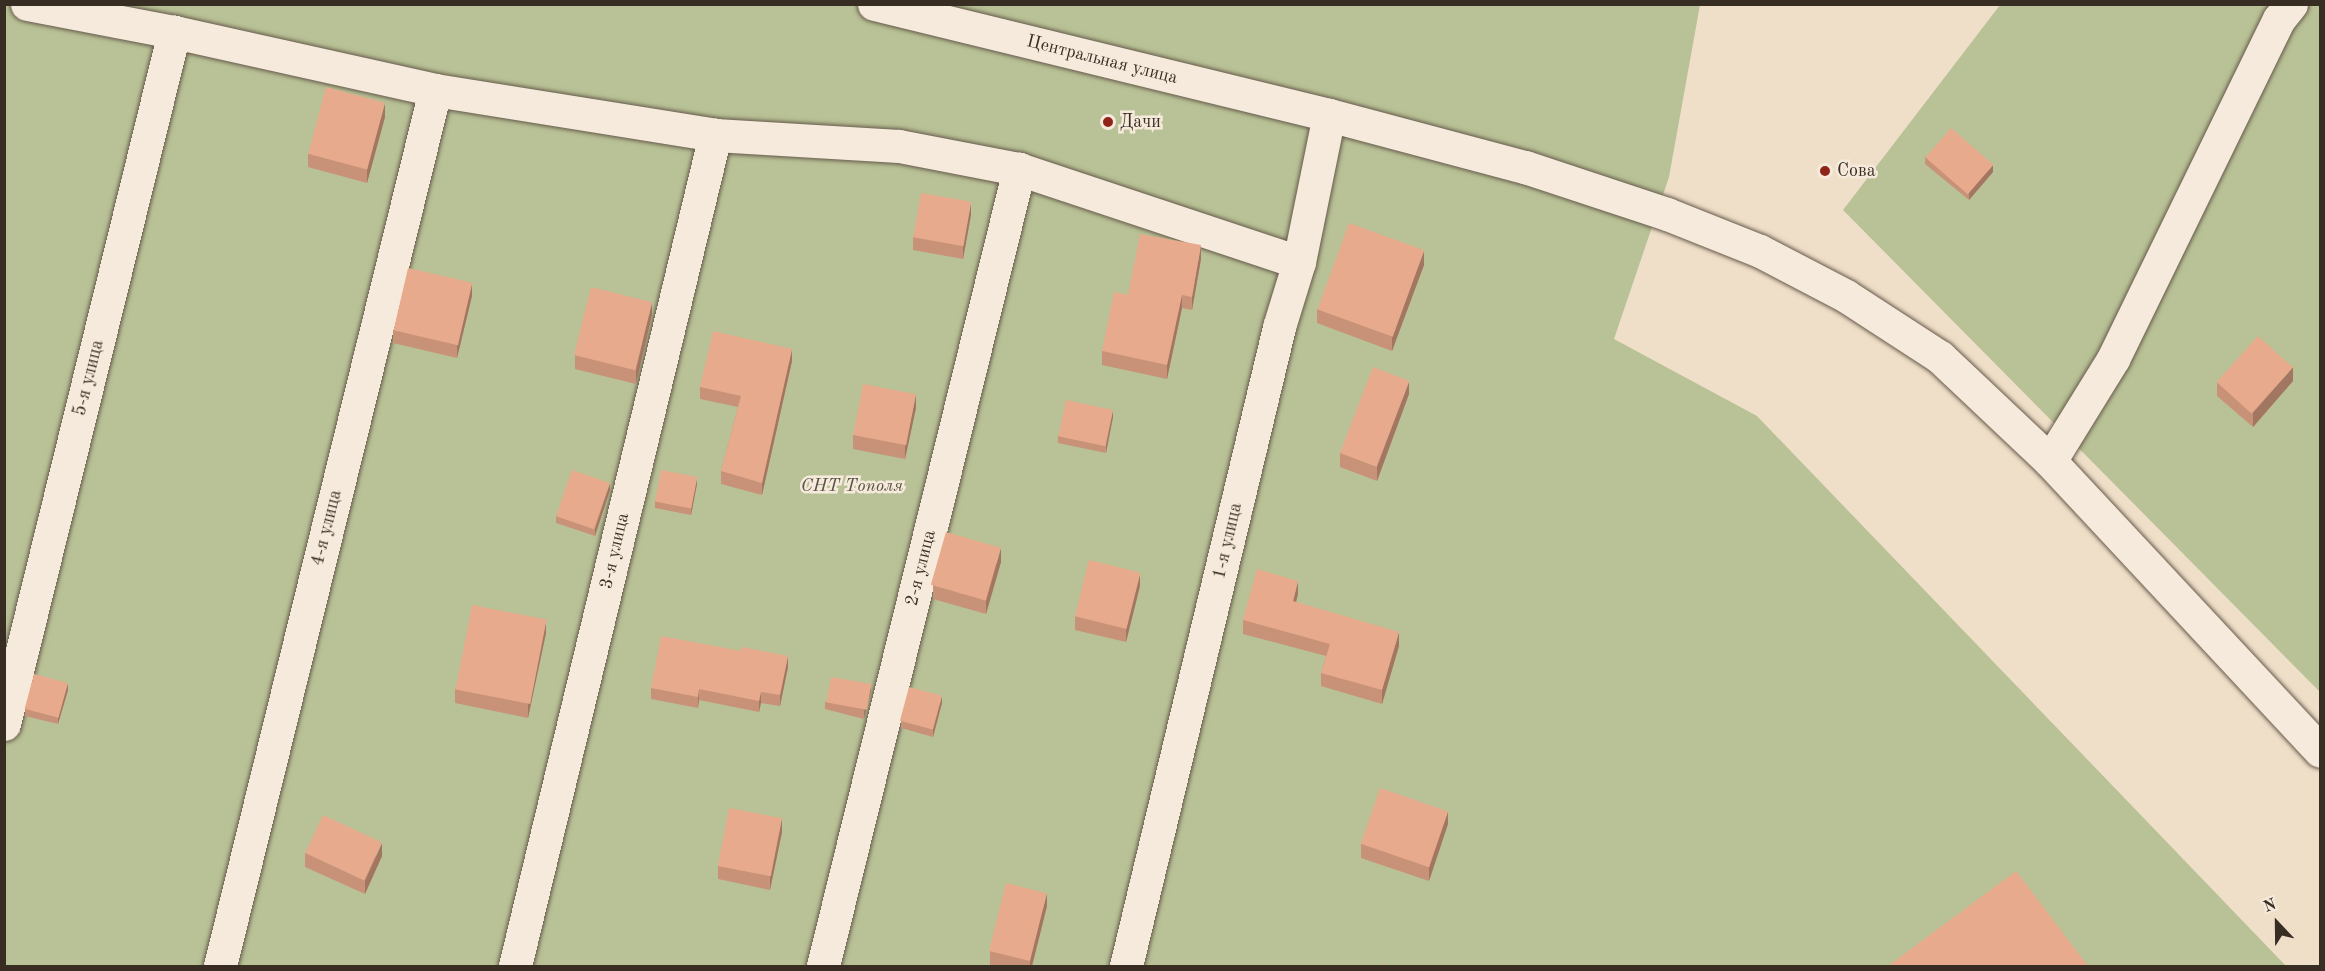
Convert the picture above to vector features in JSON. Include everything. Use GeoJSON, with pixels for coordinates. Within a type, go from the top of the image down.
{"type":"FeatureCollection","features":[{"type":"Feature","properties":{"kind":"street"},"geometry":{"type":"LineString","coordinates":[[27,4],[174,32],[435,90],[715,135],[899,146],[1019,169],[1299,262]]}},
{"type":"Feature","properties":{"kind":"street","name":"Центральная улица"},"geometry":{"type":"LineString","coordinates":[[874,4],[1329,115],[1526,167],[1667,214],[1760,251],[1846,296],[1940,357],[2050,461],[2320,751]]}},
{"type":"Feature","properties":{"kind":"street"},"geometry":{"type":"LineString","coordinates":[[2050,461],[2113,359],[2278,9]]}},
{"type":"Feature","properties":{"kind":"street","name":"5-я улица"},"geometry":{"type":"LineString","coordinates":[[4,724],[174,32]]}},
{"type":"Feature","properties":{"kind":"street","name":"4-я улица"},"geometry":{"type":"LineString","coordinates":[[220,966],[435,90]]}},
{"type":"Feature","properties":{"kind":"street","name":"1-я улица"},"geometry":{"type":"LineString","coordinates":[[1126,966],[1279,327],[1299,262],[1329,115]]}},
{"type":"Feature","properties":{"kind":"street","name":"3-я улица"},"geometry":{"type":"LineString","coordinates":[[515,966],[715,135]]}},
{"type":"Feature","properties":{"kind":"street","name":"2-я улица"},"geometry":{"type":"LineString","coordinates":[[823,966],[1019,169]]}},
{"type":"Feature","properties":{"kind":"green space","name":"СНТ Тополя"},"geometry":{"type":"Polygon","coordinates":[[[5,4],[1700,5],[1669,177],[1614,339],[1757,416],[2286,966],[5,966],[5,4]]]}},
{"type":"Feature","properties":{"kind":"green space"},"geometry":{"type":"Polygon","coordinates":[[[2000,5],[2320,5],[2320,692],[1843,210],[2000,5]]]}},
{"type":"Feature","properties":{"kind":"building"},"geometry":{"type":"Polygon","coordinates":[[[326,87],[385,103],[367,169],[308,154],[326,87]]]}},
{"type":"Feature","properties":{"kind":"building"},"geometry":{"type":"Polygon","coordinates":[[[1951,128],[1993,165],[1968,194],[1925,157],[1951,128]]]}},
{"type":"Feature","properties":{"kind":"building"},"geometry":{"type":"Polygon","coordinates":[[[921,193],[971,202],[963,246],[913,237],[921,193]]]}},
{"type":"Feature","properties":{"kind":"building"},"geometry":{"type":"Polygon","coordinates":[[[1349,223],[1424,250],[1393,337],[1318,309],[1349,223]]]}},
{"type":"Feature","properties":{"kind":"building"},"geometry":{"type":"Polygon","coordinates":[[[1140,234],[1201,245],[1192,297],[1182,295],[1167,365],[1102,351],[1114,292],[1128,295],[1140,234]]]}},
{"type":"Feature","properties":{"kind":"building"},"geometry":{"type":"Polygon","coordinates":[[[408,268],[472,283],[458,345],[394,330],[408,268]]]}},
{"type":"Feature","properties":{"kind":"building"},"geometry":{"type":"Polygon","coordinates":[[[591,287],[652,302],[635,370],[574,355],[591,287]]]}},
{"type":"Feature","properties":{"kind":"building"},"geometry":{"type":"Polygon","coordinates":[[[713,331],[792,349],[762,483],[721,471],[741,396],[700,387],[713,331]]]}},
{"type":"Feature","properties":{"kind":"building"},"geometry":{"type":"Polygon","coordinates":[[[2258,336],[2293,367],[2251,414],[2217,382],[2258,336]]]}},
{"type":"Feature","properties":{"kind":"building"},"geometry":{"type":"Polygon","coordinates":[[[1373,367],[1409,381],[1376,467],[1340,453],[1373,367]]]}},
{"type":"Feature","properties":{"kind":"building"},"geometry":{"type":"Polygon","coordinates":[[[863,384],[916,394],[906,445],[853,435],[863,384]]]}},
{"type":"Feature","properties":{"kind":"building"},"geometry":{"type":"Polygon","coordinates":[[[1066,400],[1113,410],[1105,446],[1058,436],[1066,400]]]}},
{"type":"Feature","properties":{"kind":"building"},"geometry":{"type":"Polygon","coordinates":[[[572,470],[610,483],[594,529],[556,516],[572,470]]]}},
{"type":"Feature","properties":{"kind":"building"},"geometry":{"type":"Polygon","coordinates":[[[661,470],[697,477],[691,508],[655,501],[661,470]]]}},
{"type":"Feature","properties":{"kind":"building"},"geometry":{"type":"Polygon","coordinates":[[[946,532],[1001,548],[986,601],[931,585],[946,532]]]}},
{"type":"Feature","properties":{"kind":"building"},"geometry":{"type":"Polygon","coordinates":[[[1089,560],[1140,573],[1126,629],[1075,616],[1089,560]]]}},
{"type":"Feature","properties":{"kind":"building"},"geometry":{"type":"Polygon","coordinates":[[[1257,569],[1298,581],[1293,601],[1399,632],[1382,690],[1321,673],[1330,644],[1243,620],[1257,569]]]}},
{"type":"Feature","properties":{"kind":"building"},"geometry":{"type":"Polygon","coordinates":[[[472,605],[547,620],[530,704],[456,689],[472,605]]]}},
{"type":"Feature","properties":{"kind":"building"},"geometry":{"type":"Polygon","coordinates":[[[661,636],[741,651],[741,647],[788,656],[780,695],[761,692],[759,701],[699,689],[698,697],[651,688],[661,636]]]}},
{"type":"Feature","properties":{"kind":"building"},"geometry":{"type":"Polygon","coordinates":[[[34,674],[68,683],[58,718],[25,709],[34,674]]]}},
{"type":"Feature","properties":{"kind":"building"},"geometry":{"type":"Polygon","coordinates":[[[831,677],[871,684],[867,710],[826,703],[831,677]]]}},
{"type":"Feature","properties":{"kind":"building"},"geometry":{"type":"Polygon","coordinates":[[[909,687],[942,696],[933,730],[900,721],[909,687]]]}},
{"type":"Feature","properties":{"kind":"building"},"geometry":{"type":"Polygon","coordinates":[[[1380,788],[1448,811],[1429,867],[1361,844],[1380,788]]]}},
{"type":"Feature","properties":{"kind":"building"},"geometry":{"type":"Polygon","coordinates":[[[729,808],[782,818],[771,876],[718,866],[729,808]]]}},
{"type":"Feature","properties":{"kind":"building"},"geometry":{"type":"Polygon","coordinates":[[[323,815],[382,842],[364,881],[305,853],[323,815]]]}},
{"type":"Feature","properties":{"kind":"building"},"geometry":{"type":"Polygon","coordinates":[[[2016,871],[2088,966],[1888,966],[2016,871]]]}},
{"type":"Feature","properties":{"kind":"building"},"geometry":{"type":"Polygon","coordinates":[[[1006,883],[1047,893],[1030,961],[989,951],[1006,883]]]}},
{"type":"Feature","properties":{"kind":"place","name":"Дачи"},"geometry":{"type":"Point","coordinates":[1108,122]}},
{"type":"Feature","properties":{"kind":"place","name":"Сова"},"geometry":{"type":"Point","coordinates":[1825,171]}}]}
